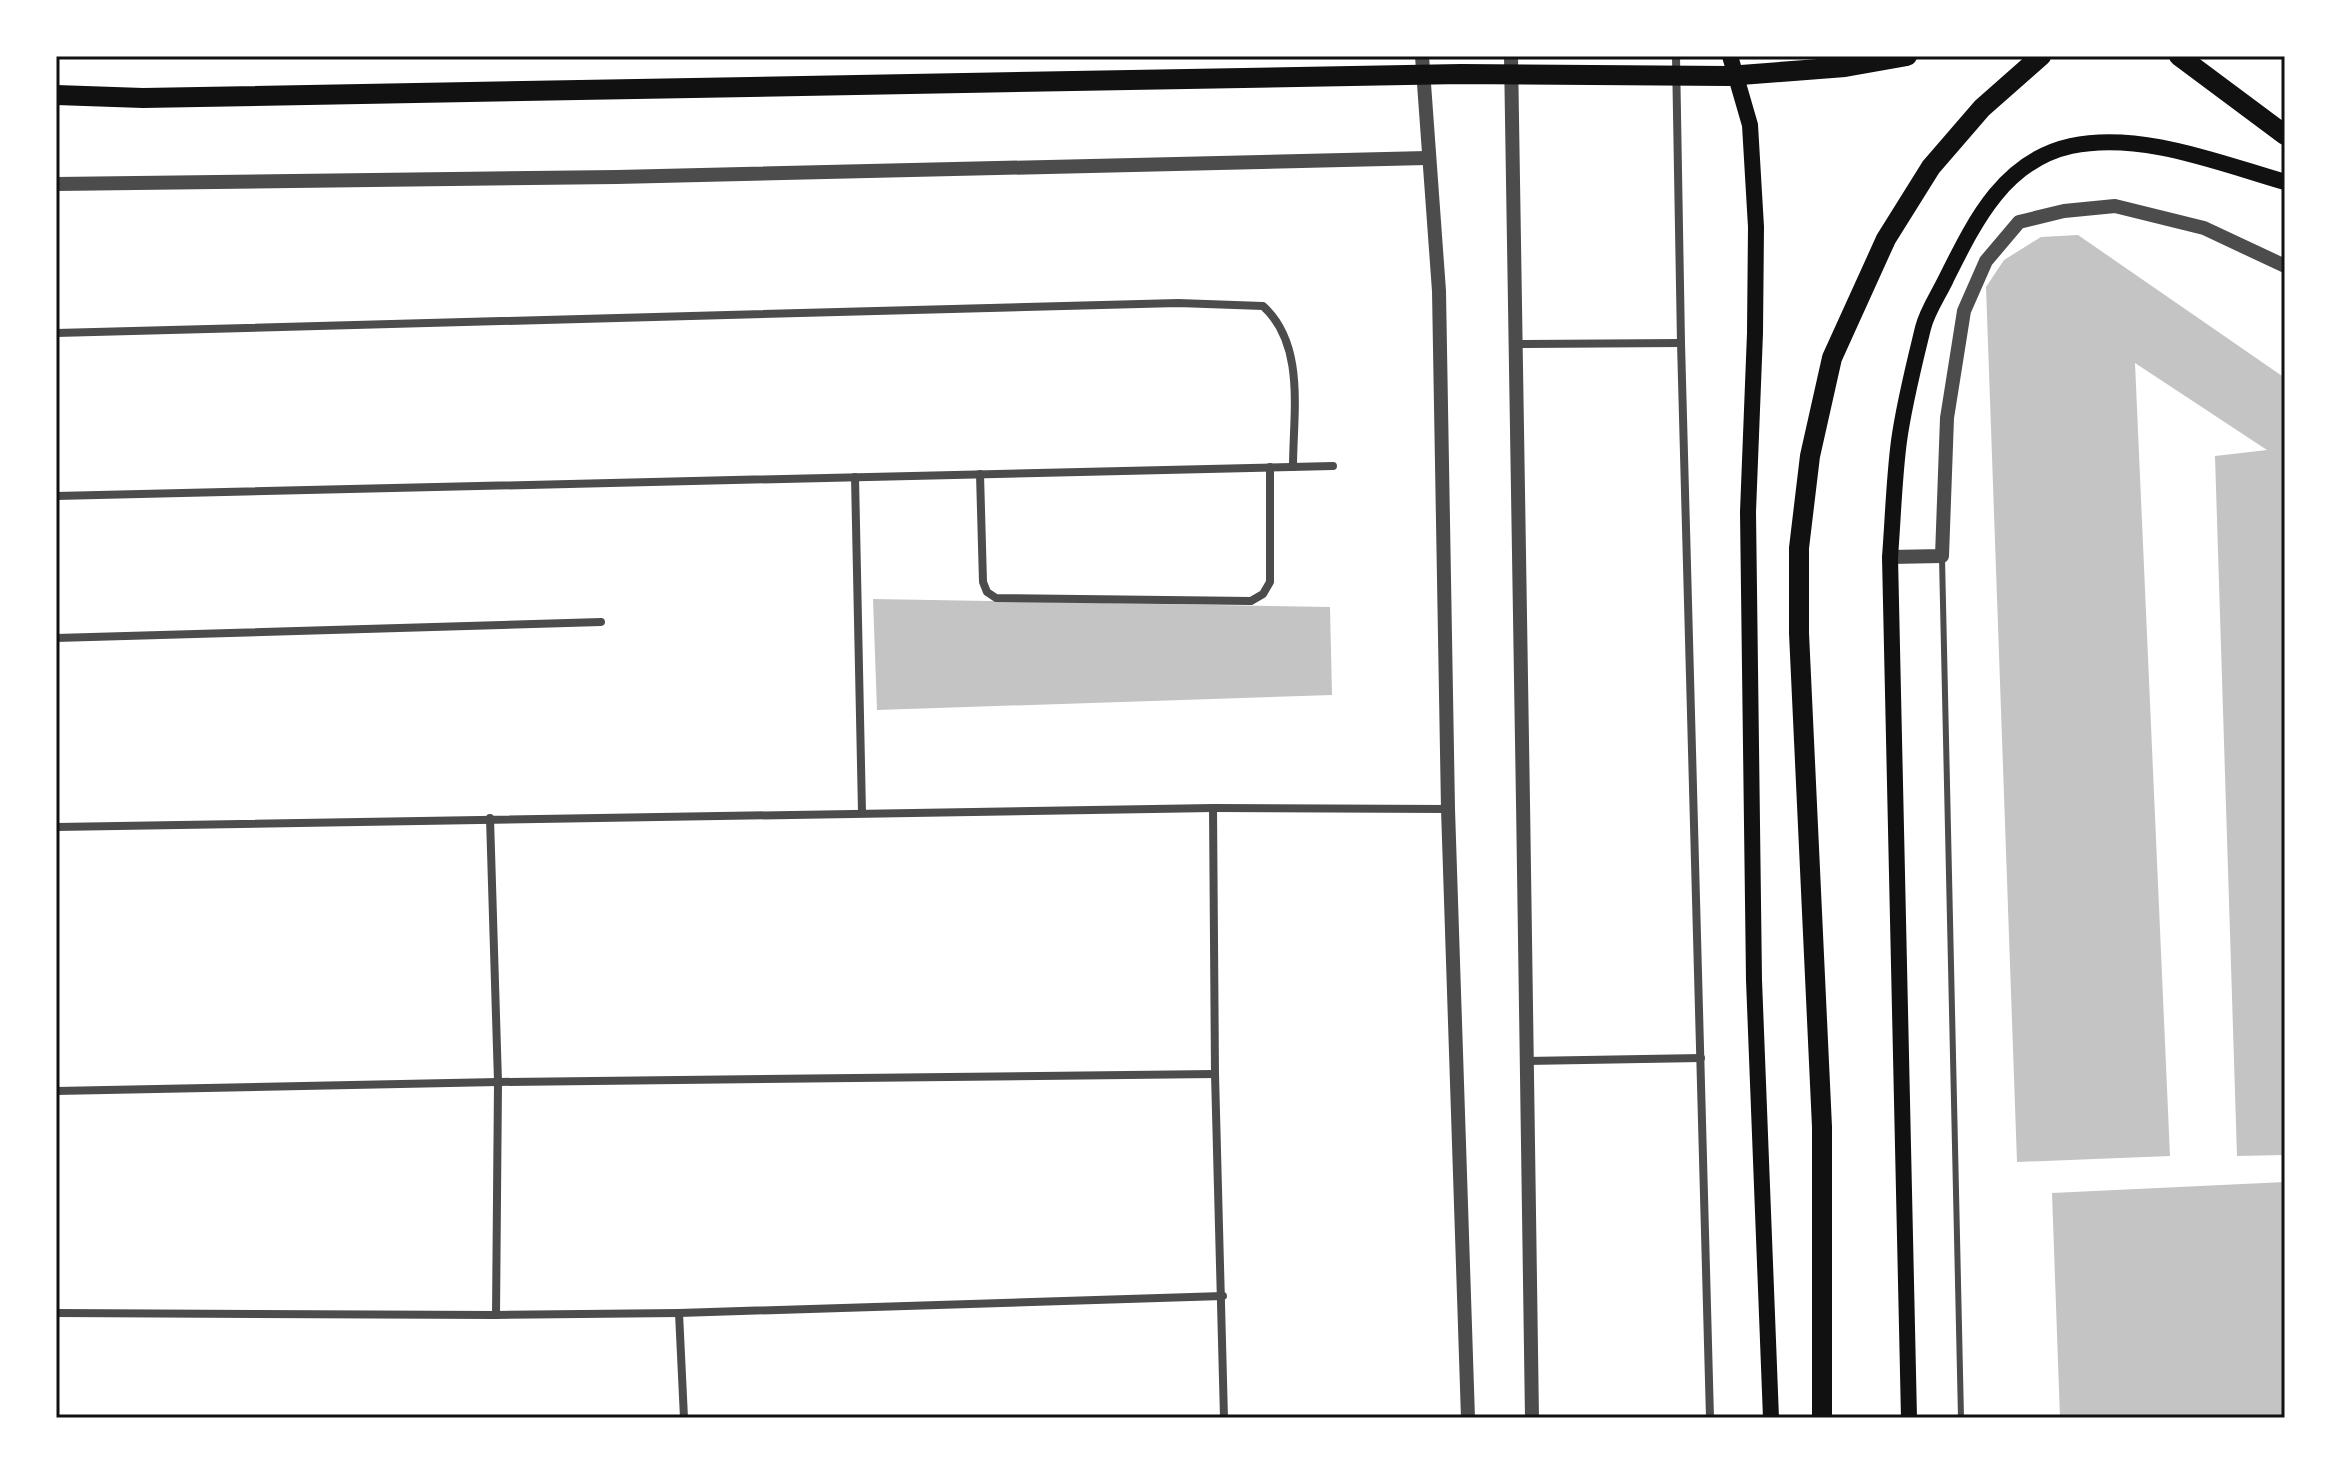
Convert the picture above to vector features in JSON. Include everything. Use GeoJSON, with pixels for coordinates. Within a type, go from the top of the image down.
{"type":"FeatureCollection","features":[{"type":"Feature","properties":{"kind":"main road"},"geometry":{"type":"LineString","coordinates":[[1730,56],[1750,125],[1756,227],[1748,512],[1754,980],[1771,1418]]}},
{"type":"Feature","properties":{"kind":"main road"},"geometry":{"type":"LineString","coordinates":[[56,95],[143,98],[346,95],[1445,74],[1728,76],[1845,67],[1907,56]]}},
{"type":"Feature","properties":{"kind":"main road"},"geometry":{"type":"LineString","coordinates":[[1822,1418],[1822,1127],[1799,633],[1799,548],[1810,456],[1832,358],[1886,239],[1931,167],[1982,108],[2041,56]]}},
{"type":"Feature","properties":{"kind":"main road"},"geometry":{"type":"LineString","coordinates":[[2179,56],[2285,135]]}},
{"type":"Feature","properties":{"kind":"main road"},"geometry":{"type":"LineString","coordinates":[[1909,1418],[1890,557],[1899,441],[1924,324],[1961,249],[1994,194],[2018,172],[2041,157],[2071,146],[2144,145],[2183,152],[2285,182]]}},
{"type":"Feature","properties":{"kind":"street"},"geometry":{"type":"LineString","coordinates":[[1422,56],[1439,291],[1448,809],[1468,1418]]}},
{"type":"Feature","properties":{"kind":"street"},"geometry":{"type":"LineString","coordinates":[[1511,56],[1518,344],[1532,1418]]}},
{"type":"Feature","properties":{"kind":"street"},"geometry":{"type":"LineString","coordinates":[[1676,56],[1710,1418]]}},
{"type":"Feature","properties":{"kind":"street"},"geometry":{"type":"LineString","coordinates":[[56,184],[649,176],[1427,158]]}},
{"type":"Feature","properties":{"kind":"street"},"geometry":{"type":"LineString","coordinates":[[1890,557],[1942,556],[1947,418],[1964,311],[1986,261],[2019,222],[2064,211],[2115,206],[2204,228],[2285,266]]}},
{"type":"Feature","properties":{"kind":"street"},"geometry":{"type":"LineString","coordinates":[[56,333],[1178,303],[1263,306],[1274,316],[1291,352],[1293,467]]}},
{"type":"Feature","properties":{"kind":"street"},"geometry":{"type":"LineString","coordinates":[[1518,344],[1681,343]]}},
{"type":"Feature","properties":{"kind":"street"},"geometry":{"type":"LineString","coordinates":[[56,496],[1333,466]]}},
{"type":"Feature","properties":{"kind":"street"},"geometry":{"type":"LineString","coordinates":[[980,474],[983,582],[987,592],[996,598],[1251,601],[1263,594],[1270,582],[1270,467]]}},
{"type":"Feature","properties":{"kind":"street"},"geometry":{"type":"LineString","coordinates":[[855,477],[862,812]]}},
{"type":"Feature","properties":{"kind":"street"},"geometry":{"type":"LineString","coordinates":[[56,638],[601,622]]}},
{"type":"Feature","properties":{"kind":"street"},"geometry":{"type":"LineString","coordinates":[[1213,808],[1215,1074],[1224,1418]]}},
{"type":"Feature","properties":{"kind":"street"},"geometry":{"type":"LineString","coordinates":[[56,827],[862,812],[1448,809]]}},
{"type":"Feature","properties":{"kind":"street"},"geometry":{"type":"LineString","coordinates":[[490,818],[498,1082],[496,1315]]}},
{"type":"Feature","properties":{"kind":"street"},"geometry":{"type":"LineString","coordinates":[[1525,1061],[1701,1058]]}},
{"type":"Feature","properties":{"kind":"street"},"geometry":{"type":"LineString","coordinates":[[56,1091],[498,1082],[1215,1074]]}},
{"type":"Feature","properties":{"kind":"street"},"geometry":{"type":"LineString","coordinates":[[56,1313],[679,1313],[1223,1296]]}},
{"type":"Feature","properties":{"kind":"street"},"geometry":{"type":"LineString","coordinates":[[679,1313],[684,1418]]}},
{"type":"Feature","properties":{"kind":"lane"},"geometry":{"type":"LineString","coordinates":[[1942,556],[1961,1418]]}},
{"type":"Feature","properties":{"kind":"building"},"geometry":{"type":"Polygon","coordinates":[[[2078,235],[2285,378],[2285,1155],[2237,1156],[2215,456],[2267,450],[2135,363],[2170,1156],[2017,1162],[1986,287],[2004,260],[2041,237],[2078,235]]]}},
{"type":"Feature","properties":{"kind":"building"},"geometry":{"type":"Polygon","coordinates":[[[873,599],[1330,607],[1332,695],[877,710],[873,599]]]}},
{"type":"Feature","properties":{"kind":"building"},"geometry":{"type":"Polygon","coordinates":[[[2285,1182],[2285,1418],[2060,1418],[2052,1193],[2285,1182]]]}}]}
